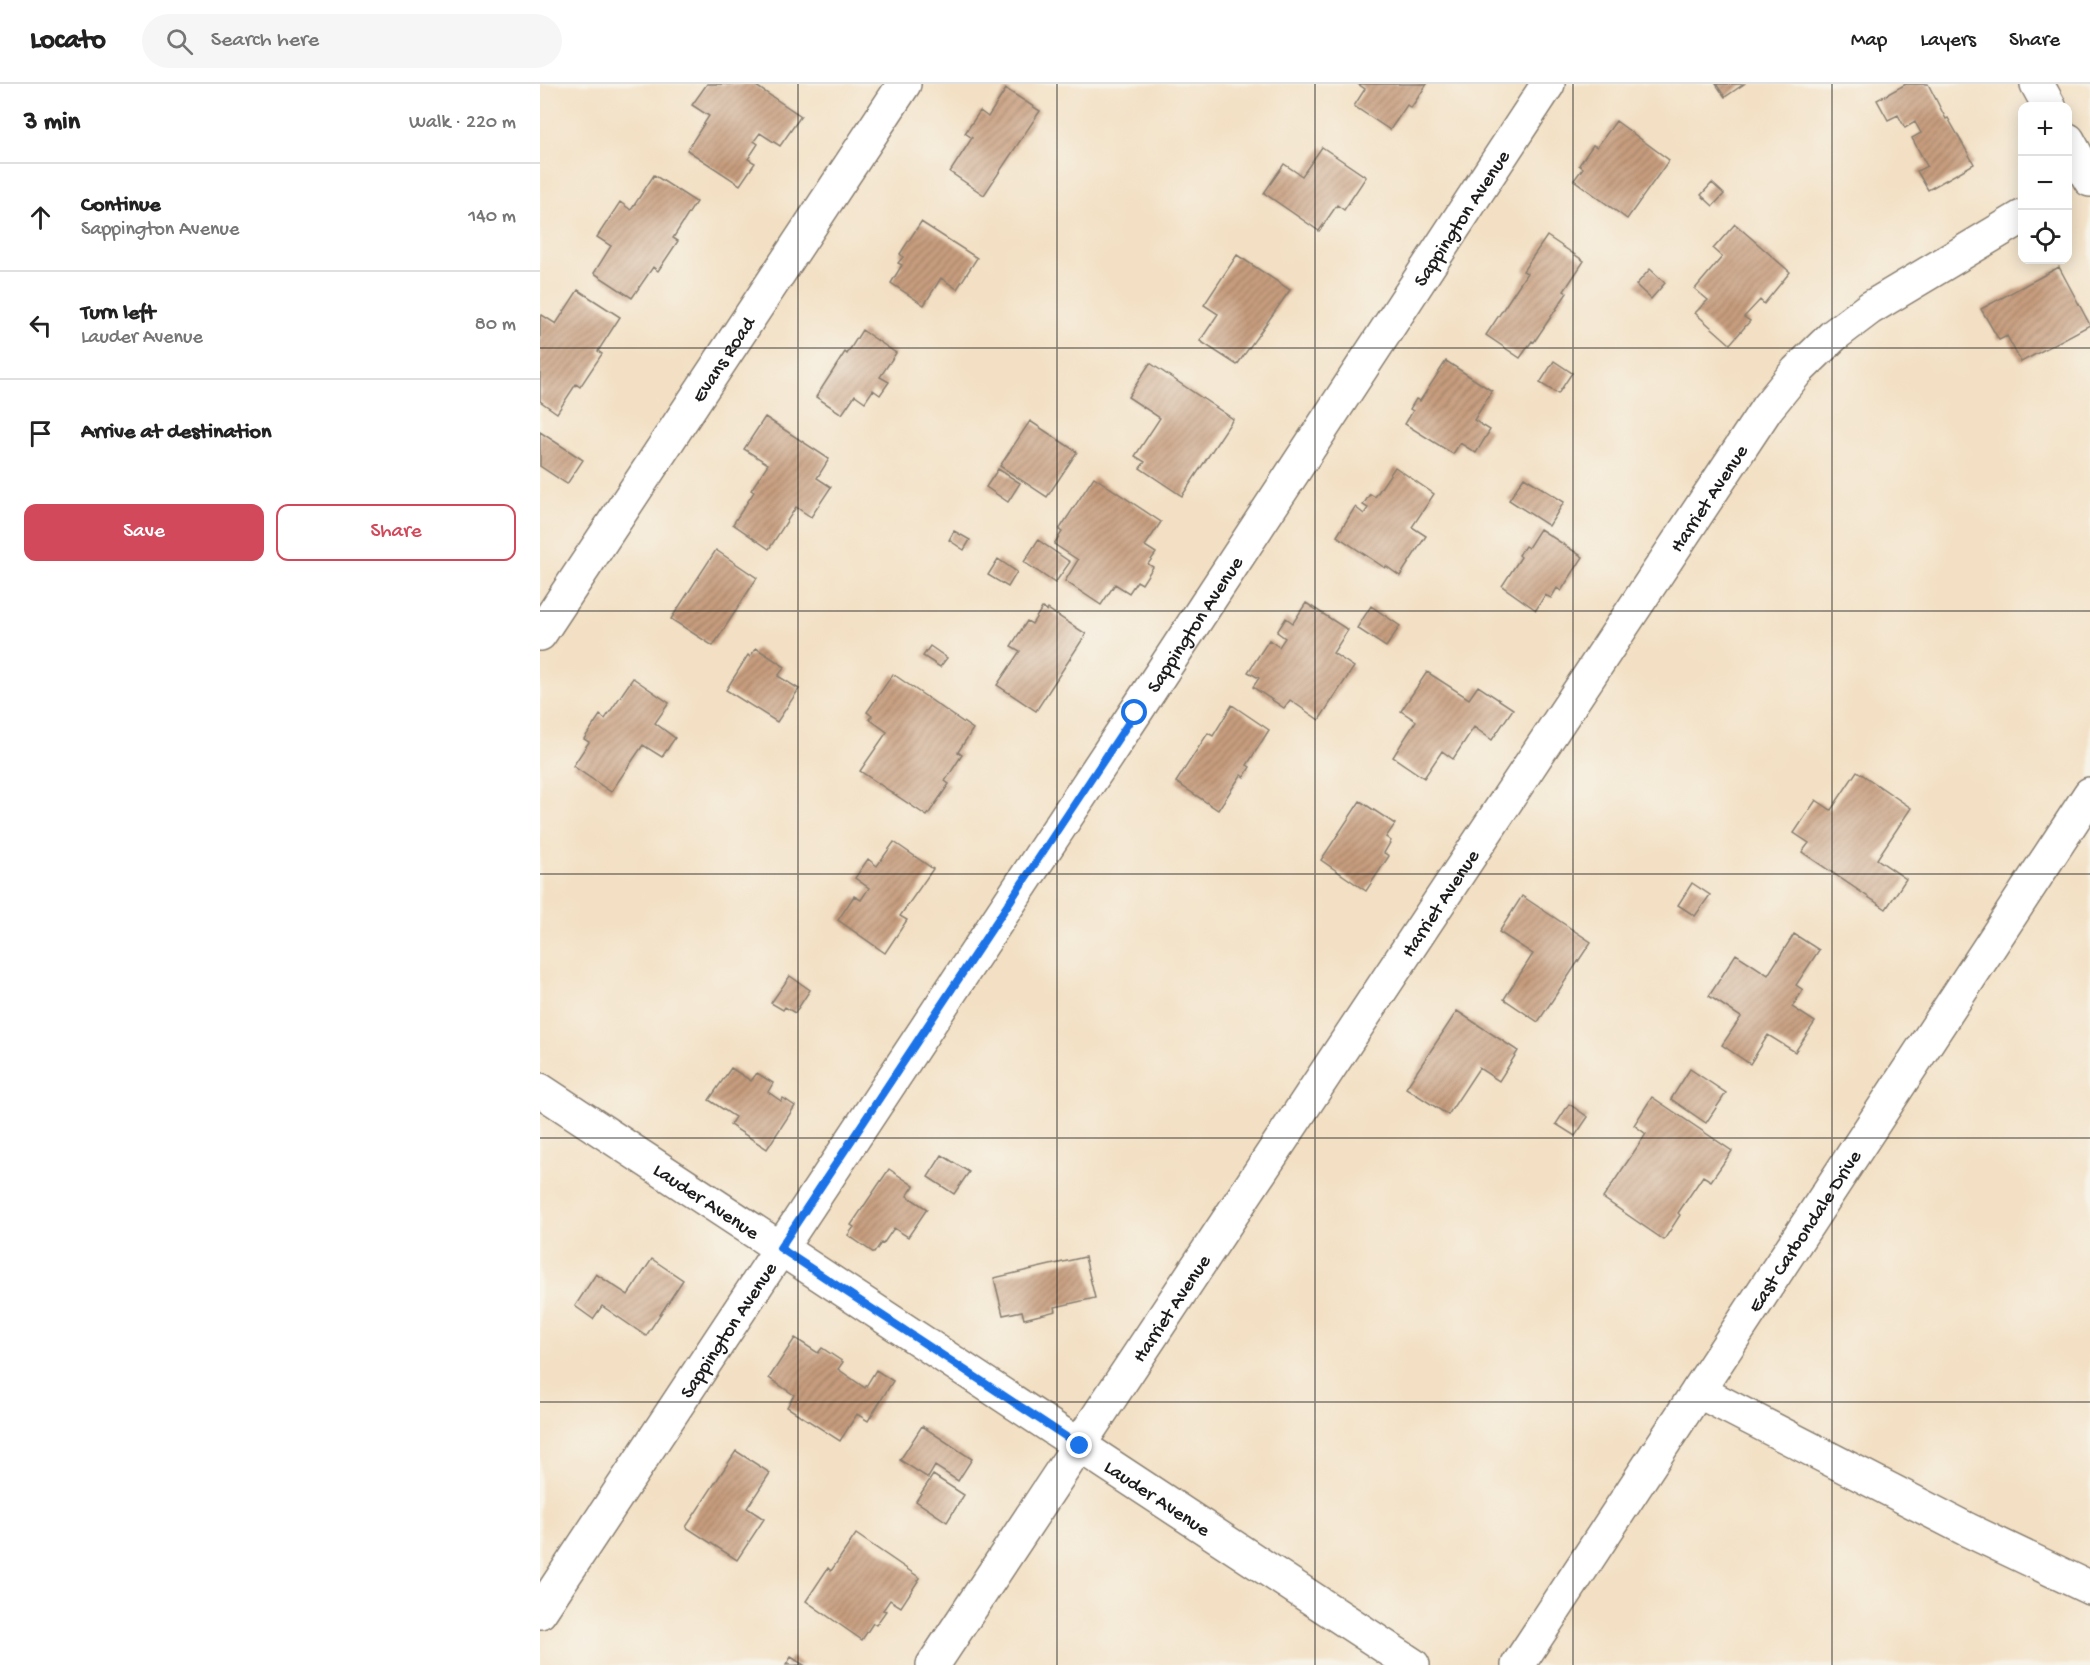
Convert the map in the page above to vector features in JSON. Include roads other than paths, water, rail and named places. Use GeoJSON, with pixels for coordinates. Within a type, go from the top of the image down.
{"type":"FeatureCollection","features":[{"type":"Feature","properties":{"kind":"street","name":"Evans Road"},"geometry":{"type":"LineString","coordinates":[[540,634],[904,84]]}},
{"type":"Feature","properties":{"kind":"street","name":"Sappington Avenue"},"geometry":{"type":"LineString","coordinates":[[540,1612],[1548,84]]}},
{"type":"Feature","properties":{"kind":"street"},"geometry":{"type":"LineString","coordinates":[[2037,84],[2047,102]]}},
{"type":"Feature","properties":{"kind":"street"},"geometry":{"type":"LineString","coordinates":[[2072,154],[2082,183]]}},
{"type":"Feature","properties":{"kind":"street","name":"Harriet Avenue"},"geometry":{"type":"LineString","coordinates":[[933,1665],[1767,408],[1797,372],[1833,336],[1870,308],[2018,219]]}},
{"type":"Feature","properties":{"kind":"street","name":"East Carbondale Drive"},"geometry":{"type":"LineString","coordinates":[[1518,1665],[2090,794]]}},
{"type":"Feature","properties":{"kind":"street","name":"Lauder Avenue"},"geometry":{"type":"LineString","coordinates":[[540,1090],[1413,1665]]}},
{"type":"Feature","properties":{"kind":"street"},"geometry":{"type":"LineString","coordinates":[[1698,1391],[1966,1529],[2090,1588]]}}]}
